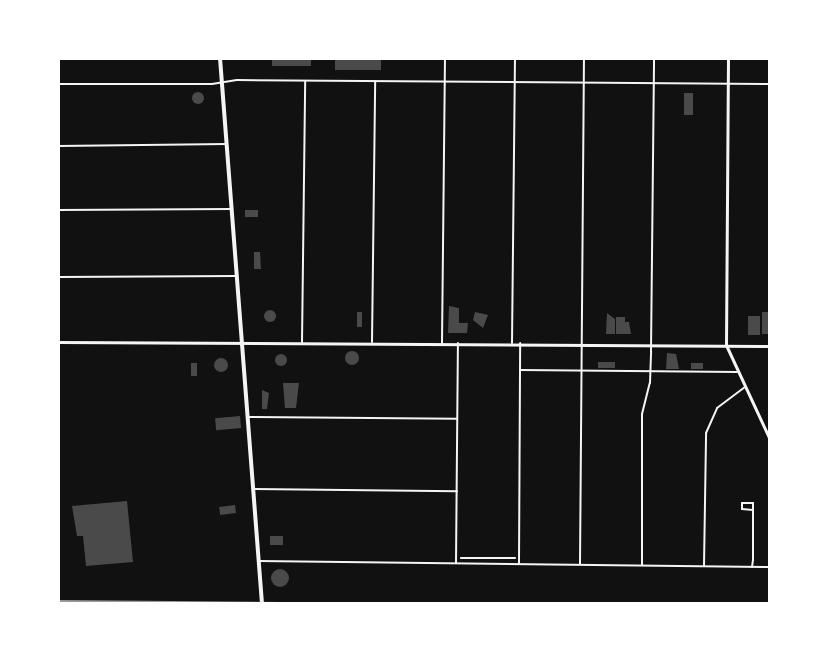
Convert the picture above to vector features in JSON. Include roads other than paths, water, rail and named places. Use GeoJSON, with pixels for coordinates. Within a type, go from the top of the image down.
{"type":"FeatureCollection","features":[{"type":"Feature","properties":{"kind":"main road"},"geometry":{"type":"LineString","coordinates":[[220,58],[262,603]]}},
{"type":"Feature","properties":{"kind":"street"},"geometry":{"type":"LineString","coordinates":[[442,343],[445,58]]}},
{"type":"Feature","properties":{"kind":"street"},"geometry":{"type":"LineString","coordinates":[[512,343],[515,58]]}},
{"type":"Feature","properties":{"kind":"street"},"geometry":{"type":"LineString","coordinates":[[580,564],[585,58]]}},
{"type":"Feature","properties":{"kind":"street"},"geometry":{"type":"LineString","coordinates":[[642,565],[642,414],[650,371],[651,344],[654,58]]}},
{"type":"Feature","properties":{"kind":"street"},"geometry":{"type":"LineString","coordinates":[[728,58],[726,345],[770,440]]}},
{"type":"Feature","properties":{"kind":"street"},"geometry":{"type":"LineString","coordinates":[[302,342],[305,81]]}},
{"type":"Feature","properties":{"kind":"street"},"geometry":{"type":"LineString","coordinates":[[58,84],[305,81],[770,84]]}},
{"type":"Feature","properties":{"kind":"street"},"geometry":{"type":"LineString","coordinates":[[372,342],[375,81]]}},
{"type":"Feature","properties":{"kind":"street"},"geometry":{"type":"LineString","coordinates":[[58,146],[227,144]]}},
{"type":"Feature","properties":{"kind":"street"},"geometry":{"type":"LineString","coordinates":[[58,210],[231,209]]}},
{"type":"Feature","properties":{"kind":"street"},"geometry":{"type":"LineString","coordinates":[[58,277],[236,276]]}},
{"type":"Feature","properties":{"kind":"street"},"geometry":{"type":"LineString","coordinates":[[58,342],[581,343],[770,346]]}},
{"type":"Feature","properties":{"kind":"street"},"geometry":{"type":"LineString","coordinates":[[456,562],[458,343]]}},
{"type":"Feature","properties":{"kind":"street"},"geometry":{"type":"LineString","coordinates":[[519,563],[520,343]]}},
{"type":"Feature","properties":{"kind":"street"},"geometry":{"type":"LineString","coordinates":[[704,566],[707,426],[721,403],[744,387]]}},
{"type":"Feature","properties":{"kind":"street"},"geometry":{"type":"LineString","coordinates":[[247,417],[457,419]]}},
{"type":"Feature","properties":{"kind":"street"},"geometry":{"type":"LineString","coordinates":[[253,489],[457,491]]}},
{"type":"Feature","properties":{"kind":"street"},"geometry":{"type":"LineString","coordinates":[[752,567],[753,510]]}},
{"type":"Feature","properties":{"kind":"street"},"geometry":{"type":"LineString","coordinates":[[259,561],[770,567]]}},
{"type":"Feature","properties":{"kind":"lane"},"geometry":{"type":"LineString","coordinates":[[520,370],[737,372]]}},
{"type":"Feature","properties":{"kind":"railway"},"geometry":{"type":"LineString","coordinates":[[58,601],[416,604]]}}]}
